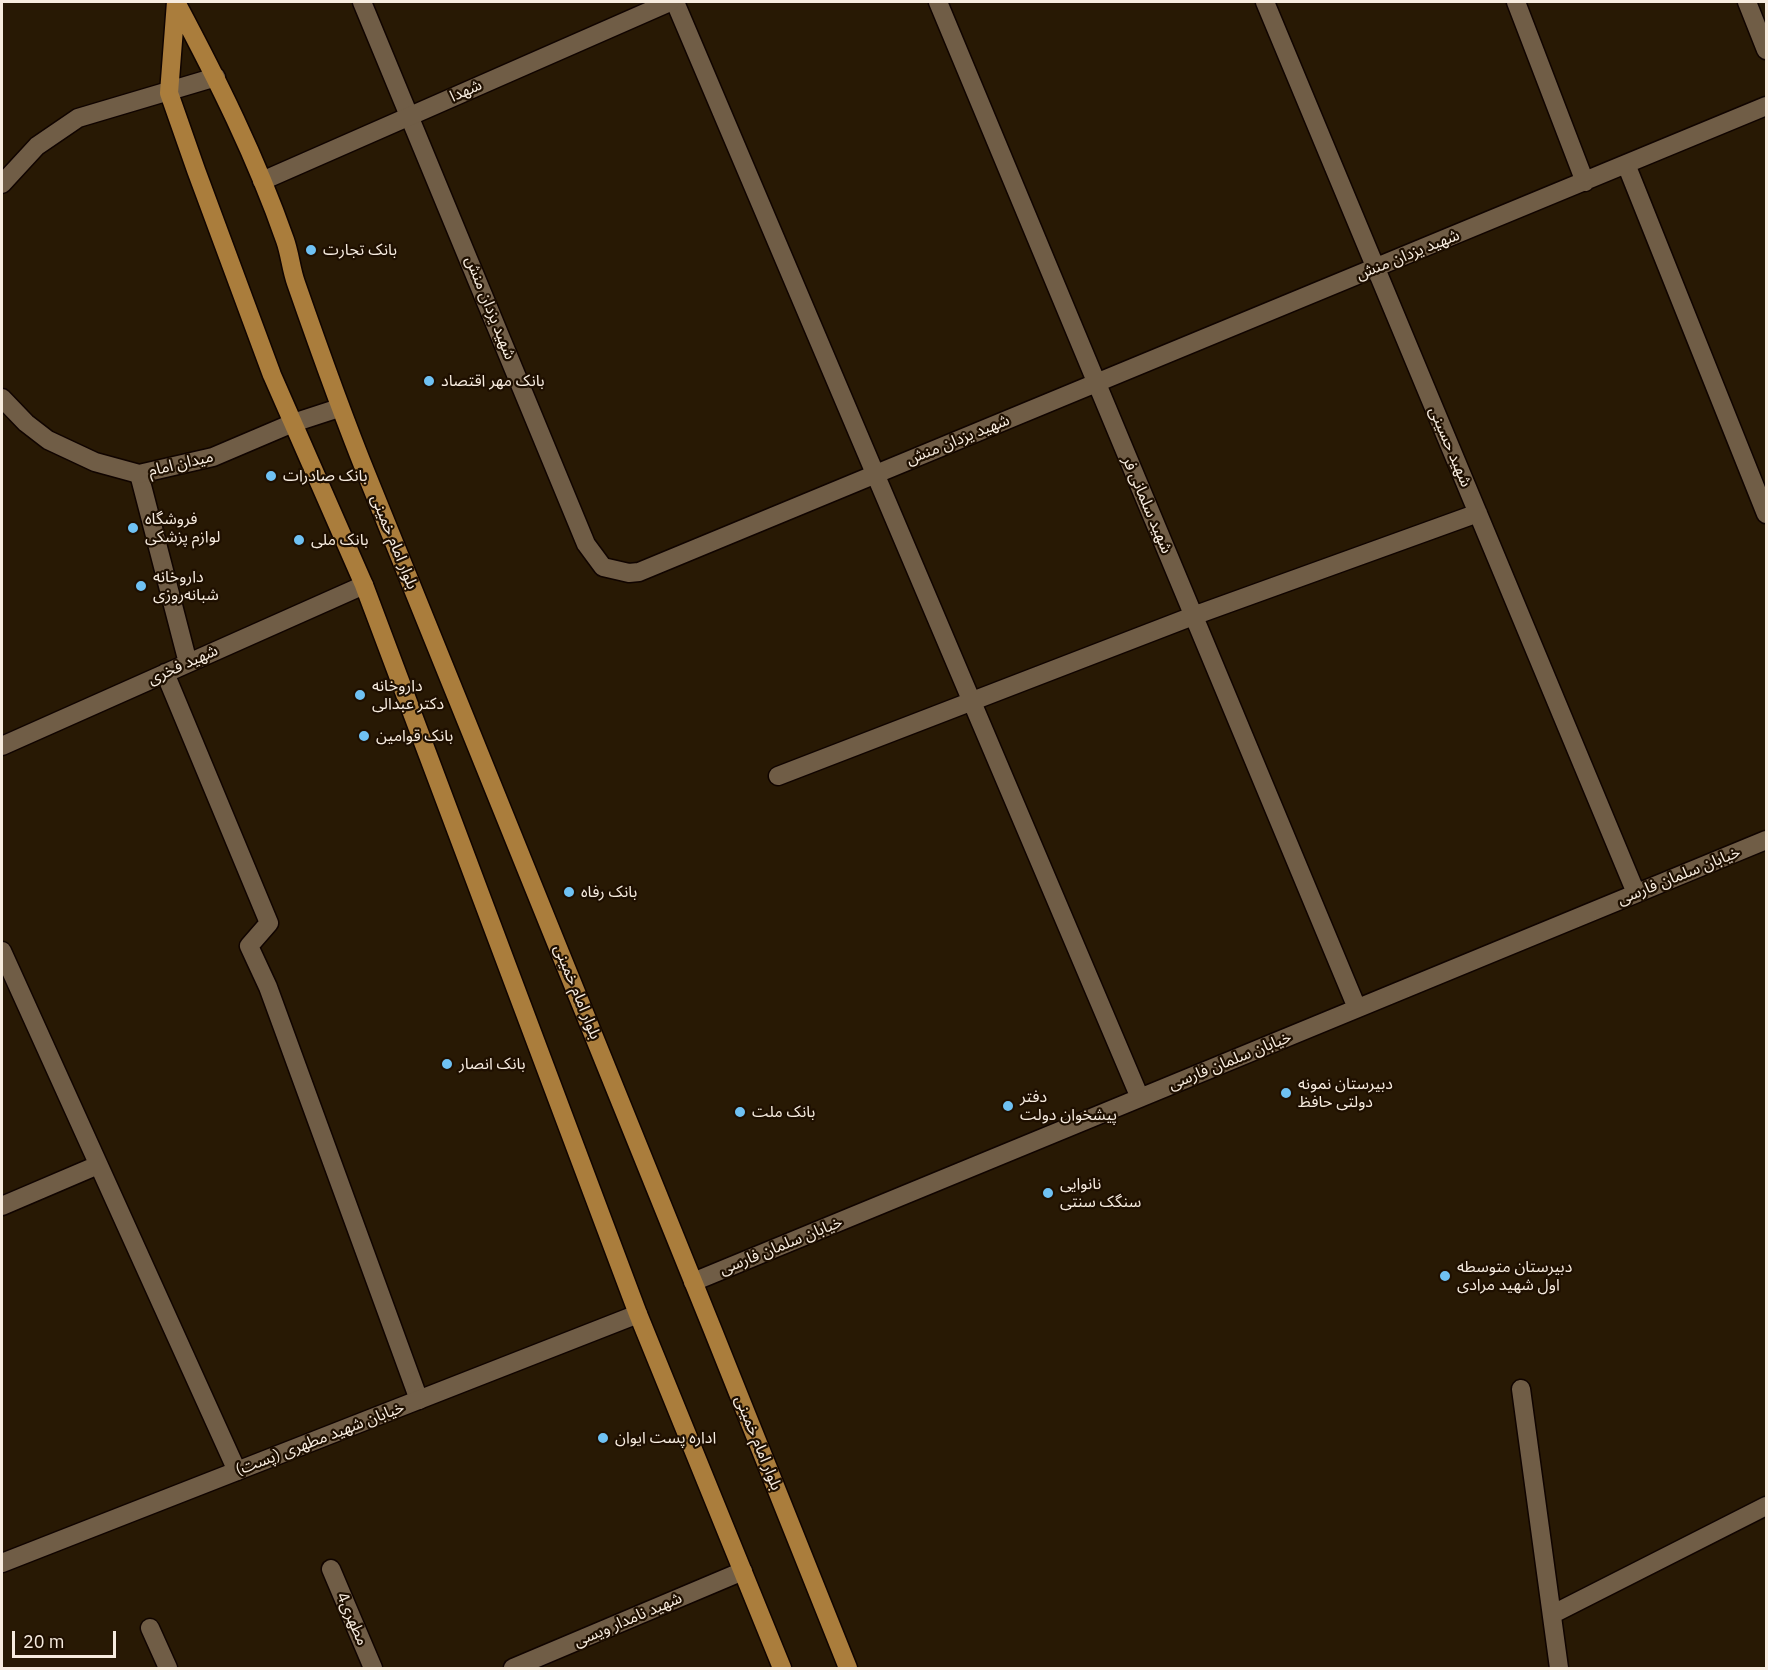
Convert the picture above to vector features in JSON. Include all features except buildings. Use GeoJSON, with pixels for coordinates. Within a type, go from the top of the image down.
{"type":"FeatureCollection","features":[{"type":"Feature","properties":{"kind":"main road","name":"بلوار امام خمینی"},"geometry":{"type":"LineString","coordinates":[[176,2],[216,77],[262,181],[287,245],[295,280],[309,315],[339,408],[483,758],[848,1668]]}},
{"type":"Feature","properties":{"kind":"main road"},"geometry":{"type":"LineString","coordinates":[[176,2],[169,93],[268,364],[364,585],[638,1314],[782,1668]]}},
{"type":"Feature","properties":{"kind":"street","name":"شهید یزدان منش"},"geometry":{"type":"LineString","coordinates":[[362,2],[411,115],[586,544],[603,567],[629,573],[639,572],[1767,106]]}},
{"type":"Feature","properties":{"kind":"street","name":"شهدا"},"geometry":{"type":"LineString","coordinates":[[262,181],[673,2]]}},
{"type":"Feature","properties":{"kind":"street"},"geometry":{"type":"LineString","coordinates":[[673,2],[1140,1098]]}},
{"type":"Feature","properties":{"kind":"street","name":"شهید سلمانی فر"},"geometry":{"type":"LineString","coordinates":[[938,2],[1357,1008]]}},
{"type":"Feature","properties":{"kind":"street","name":"شهید حسینی"},"geometry":{"type":"LineString","coordinates":[[1264,2],[1636,893]]}},
{"type":"Feature","properties":{"kind":"street"},"geometry":{"type":"LineString","coordinates":[[1516,2],[1586,182]]}},
{"type":"Feature","properties":{"kind":"street"},"geometry":{"type":"LineString","coordinates":[[1747,2],[1767,50]]}},
{"type":"Feature","properties":{"kind":"street"},"geometry":{"type":"LineString","coordinates":[[2,184],[37,146],[78,118],[169,93],[216,77]]}},
{"type":"Feature","properties":{"kind":"street"},"geometry":{"type":"LineString","coordinates":[[1626,164],[1767,514]]}},
{"type":"Feature","properties":{"kind":"street","name":"میدان امام"},"geometry":{"type":"LineString","coordinates":[[2,398],[26,423],[48,440],[95,462],[139,474],[213,458],[293,423],[339,408]]}},
{"type":"Feature","properties":{"kind":"street"},"geometry":{"type":"LineString","coordinates":[[139,474],[188,663]]}},
{"type":"Feature","properties":{"kind":"street"},"geometry":{"type":"LineString","coordinates":[[778,776],[1193,616],[1478,513]]}},
{"type":"Feature","properties":{"kind":"street","name":"شهید فخری"},"geometry":{"type":"LineString","coordinates":[[2,746],[364,585]]}},
{"type":"Feature","properties":{"kind":"street"},"geometry":{"type":"LineString","coordinates":[[165,673],[269,923],[249,946],[268,987],[419,1400]]}},
{"type":"Feature","properties":{"kind":"street","name":"خیابان سلمان فارسی"},"geometry":{"type":"LineString","coordinates":[[693,1282],[1767,840]]}},
{"type":"Feature","properties":{"kind":"street"},"geometry":{"type":"LineString","coordinates":[[2,951],[237,1471]]}},
{"type":"Feature","properties":{"kind":"street"},"geometry":{"type":"LineString","coordinates":[[2,1206],[98,1165]]}},
{"type":"Feature","properties":{"kind":"street","name":"خیابان شهید مطهری (پست)"},"geometry":{"type":"LineString","coordinates":[[2,1563],[638,1314]]}},
{"type":"Feature","properties":{"kind":"street"},"geometry":{"type":"LineString","coordinates":[[1521,1389],[1559,1668]]}},
{"type":"Feature","properties":{"kind":"street"},"geometry":{"type":"LineString","coordinates":[[1553,1614],[1767,1506]]}},
{"type":"Feature","properties":{"kind":"street","name":"مطهری4"},"geometry":{"type":"LineString","coordinates":[[331,1569],[374,1668]]}},
{"type":"Feature","properties":{"kind":"street","name":"شهید نامدار ویسی"},"geometry":{"type":"LineString","coordinates":[[513,1668],[743,1571]]}},
{"type":"Feature","properties":{"kind":"street"},"geometry":{"type":"LineString","coordinates":[[150,1628],[168,1668]]}},
{"type":"Feature","properties":{"kind":"place","name":"بانک تجارت"},"geometry":{"type":"Point","coordinates":[311,250]}},
{"type":"Feature","properties":{"kind":"place","name":"بانک مهر اقتصاد"},"geometry":{"type":"Point","coordinates":[429,381]}},
{"type":"Feature","properties":{"kind":"place","name":"بانک صادرات"},"geometry":{"type":"Point","coordinates":[271,476]}},
{"type":"Feature","properties":{"kind":"place","name":"فروشگاه لوازم پزشکی"},"geometry":{"type":"Point","coordinates":[133,528]}},
{"type":"Feature","properties":{"kind":"place","name":"بانک ملی"},"geometry":{"type":"Point","coordinates":[299,540]}},
{"type":"Feature","properties":{"kind":"place","name":"داروخانه شبانه‌روزی"},"geometry":{"type":"Point","coordinates":[141,586]}},
{"type":"Feature","properties":{"kind":"place","name":"داروخانه دکتر عبدالی"},"geometry":{"type":"Point","coordinates":[360,695]}},
{"type":"Feature","properties":{"kind":"place","name":"بانک قوامین"},"geometry":{"type":"Point","coordinates":[364,736]}},
{"type":"Feature","properties":{"kind":"place","name":"بانک رفاه"},"geometry":{"type":"Point","coordinates":[569,892]}},
{"type":"Feature","properties":{"kind":"place","name":"بانک انصار"},"geometry":{"type":"Point","coordinates":[447,1064]}},
{"type":"Feature","properties":{"kind":"place","name":"دبیرستان نمونه دولتی حافظ"},"geometry":{"type":"Point","coordinates":[1286,1093]}},
{"type":"Feature","properties":{"kind":"place","name":"دفتر پیشخوان دولت"},"geometry":{"type":"Point","coordinates":[1008,1106]}},
{"type":"Feature","properties":{"kind":"place","name":"بانک ملت"},"geometry":{"type":"Point","coordinates":[740,1112]}},
{"type":"Feature","properties":{"kind":"place","name":"نانوایی سنگک سنتی"},"geometry":{"type":"Point","coordinates":[1048,1193]}},
{"type":"Feature","properties":{"kind":"place","name":"دبیرستان متوسطه اول شهید مرادی"},"geometry":{"type":"Point","coordinates":[1445,1276]}},
{"type":"Feature","properties":{"kind":"place","name":"اداره پست ایوان"},"geometry":{"type":"Point","coordinates":[603,1438]}}]}
